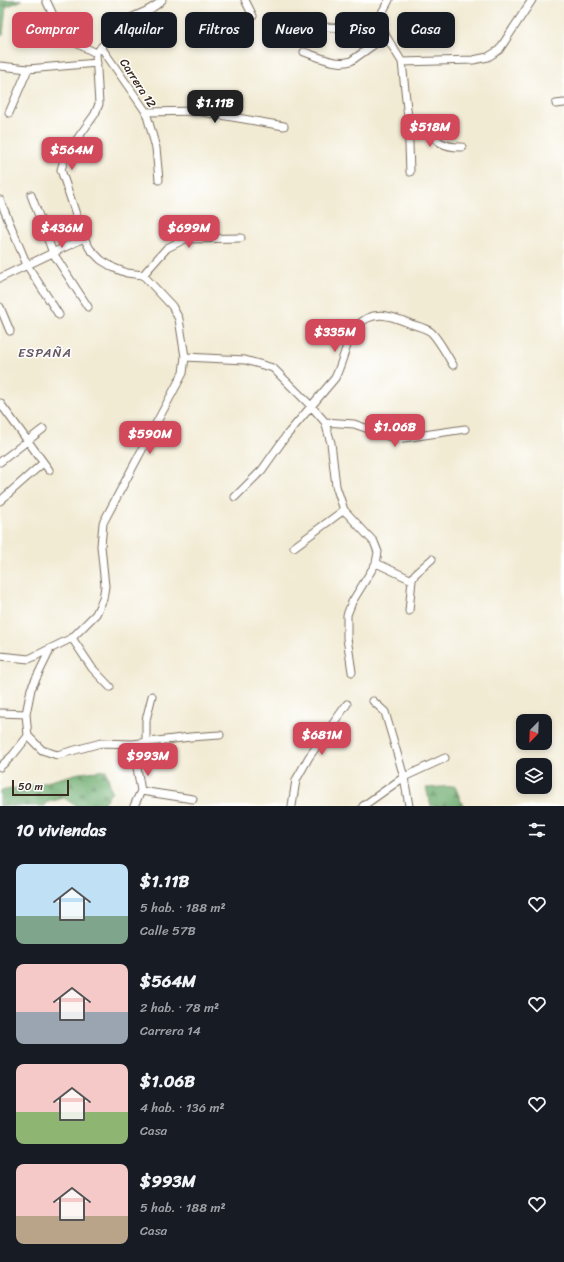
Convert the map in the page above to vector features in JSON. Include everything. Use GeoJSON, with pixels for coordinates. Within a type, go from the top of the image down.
{"type":"FeatureCollection","features":[{"type":"Feature","properties":{"kind":"street"},"geometry":{"type":"LineString","coordinates":[[46,0],[61,32],[70,40],[96,53]]}},
{"type":"Feature","properties":{"kind":"street"},"geometry":{"type":"LineString","coordinates":[[145,12],[152,9],[162,0]]}},
{"type":"Feature","properties":{"kind":"street"},"geometry":{"type":"LineString","coordinates":[[245,0],[250,12]]}},
{"type":"Feature","properties":{"kind":"street"},"geometry":{"type":"LineString","coordinates":[[382,12],[389,0]]}},
{"type":"Feature","properties":{"kind":"street"},"geometry":{"type":"LineString","coordinates":[[402,62],[473,60],[488,57],[499,50],[532,0]]}},
{"type":"Feature","properties":{"kind":"street"},"geometry":{"type":"LineString","coordinates":[[389,41],[402,62],[408,118],[410,172]]}},
{"type":"Feature","properties":{"kind":"street"},"geometry":{"type":"LineString","coordinates":[[0,656],[29,659],[72,638],[96,614],[103,599],[104,586],[101,546],[103,523],[183,373],[185,357],[179,319],[172,306],[143,275],[127,273],[114,268],[101,260],[90,249],[84,238],[61,170],[65,156],[95,114],[99,104],[96,53],[101,47]]}},
{"type":"Feature","properties":{"kind":"street","name":"Carrera 12"},"geometry":{"type":"LineString","coordinates":[[102,48],[146,112],[156,148],[159,180]]}},
{"type":"Feature","properties":{"kind":"street"},"geometry":{"type":"LineString","coordinates":[[304,52],[344,63],[368,48]]}},
{"type":"Feature","properties":{"kind":"street"},"geometry":{"type":"LineString","coordinates":[[0,66],[28,69],[96,63]]}},
{"type":"Feature","properties":{"kind":"street"},"geometry":{"type":"LineString","coordinates":[[9,112],[28,69]]}},
{"type":"Feature","properties":{"kind":"street"},"geometry":{"type":"LineString","coordinates":[[556,104],[564,103]]}},
{"type":"Feature","properties":{"kind":"street"},"geometry":{"type":"LineString","coordinates":[[146,112],[197,111],[284,126]]}},
{"type":"Feature","properties":{"kind":"street"},"geometry":{"type":"LineString","coordinates":[[408,118],[415,120],[422,125],[435,140],[451,147],[462,147]]}},
{"type":"Feature","properties":{"kind":"street"},"geometry":{"type":"LineString","coordinates":[[31,195],[53,252],[88,307]]}},
{"type":"Feature","properties":{"kind":"street"},"geometry":{"type":"LineString","coordinates":[[0,200],[27,265],[59,315]]}},
{"type":"Feature","properties":{"kind":"street"},"geometry":{"type":"LineString","coordinates":[[0,278],[84,238]]}},
{"type":"Feature","properties":{"kind":"street"},"geometry":{"type":"LineString","coordinates":[[143,275],[167,248],[185,239],[241,238]]}},
{"type":"Feature","properties":{"kind":"street"},"geometry":{"type":"LineString","coordinates":[[0,307],[10,331]]}},
{"type":"Feature","properties":{"kind":"street"},"geometry":{"type":"LineString","coordinates":[[235,497],[262,470],[286,436],[335,378],[352,332],[365,318],[379,315],[389,316],[428,330],[435,337],[453,365]]}},
{"type":"Feature","properties":{"kind":"street"},"geometry":{"type":"LineString","coordinates":[[185,357],[245,360],[273,368],[325,422],[331,443],[336,486],[344,510],[374,542],[378,552],[376,563],[352,602],[347,615],[347,638],[352,672]]}},
{"type":"Feature","properties":{"kind":"street"},"geometry":{"type":"LineString","coordinates":[[0,404],[48,470]]}},
{"type":"Feature","properties":{"kind":"street"},"geometry":{"type":"LineString","coordinates":[[325,422],[364,426],[388,437],[397,439],[465,429]]}},
{"type":"Feature","properties":{"kind":"street"},"geometry":{"type":"LineString","coordinates":[[0,462],[43,429]]}},
{"type":"Feature","properties":{"kind":"street"},"geometry":{"type":"LineString","coordinates":[[0,501],[43,463]]}},
{"type":"Feature","properties":{"kind":"street"},"geometry":{"type":"LineString","coordinates":[[294,547],[344,510]]}},
{"type":"Feature","properties":{"kind":"street"},"geometry":{"type":"LineString","coordinates":[[409,611],[412,580],[416,574],[432,559]]}},
{"type":"Feature","properties":{"kind":"street"},"geometry":{"type":"LineString","coordinates":[[376,563],[412,580]]}},
{"type":"Feature","properties":{"kind":"street"},"geometry":{"type":"LineString","coordinates":[[72,638],[92,668],[110,687]]}},
{"type":"Feature","properties":{"kind":"street"},"geometry":{"type":"LineString","coordinates":[[51,648],[32,689],[26,714],[28,736],[42,750],[57,755],[101,743],[133,744],[190,736],[220,736]]}},
{"type":"Feature","properties":{"kind":"street"},"geometry":{"type":"LineString","coordinates":[[146,742],[146,720],[152,696]]}},
{"type":"Feature","properties":{"kind":"street"},"geometry":{"type":"LineString","coordinates":[[373,701],[385,712],[404,777],[409,806]]}},
{"type":"Feature","properties":{"kind":"street"},"geometry":{"type":"LineString","coordinates":[[292,806],[296,780],[309,757],[347,704]]}},
{"type":"Feature","properties":{"kind":"street"},"geometry":{"type":"LineString","coordinates":[[0,713],[26,714]]}},
{"type":"Feature","properties":{"kind":"street"},"geometry":{"type":"LineString","coordinates":[[0,767],[13,756],[28,736]]}},
{"type":"Feature","properties":{"kind":"street"},"geometry":{"type":"LineString","coordinates":[[133,744],[141,790],[134,806]]}},
{"type":"Feature","properties":{"kind":"street"},"geometry":{"type":"LineString","coordinates":[[363,806],[404,777],[445,758]]}},
{"type":"Feature","properties":{"kind":"street"},"geometry":{"type":"LineString","coordinates":[[141,790],[193,799]]}},
{"type":"Feature","properties":{"kind":"green space"},"geometry":{"type":"Polygon","coordinates":[[[0,0],[22,0],[6,7],[3,35],[0,34],[0,0]]]}},
{"type":"Feature","properties":{"kind":"green space"},"geometry":{"type":"Polygon","coordinates":[[[106,770],[112,792],[101,806],[76,806],[64,798],[45,803],[45,806],[0,806],[0,791],[39,784],[79,773],[106,770]]]}},
{"type":"Feature","properties":{"kind":"green space"},"geometry":{"type":"Polygon","coordinates":[[[455,786],[463,806],[431,806],[426,788],[455,786]]]}},
{"type":"Feature","properties":{"kind":"district","name":"ESPAÑA"},"geometry":{"type":"Point","coordinates":[45,352]}}]}
